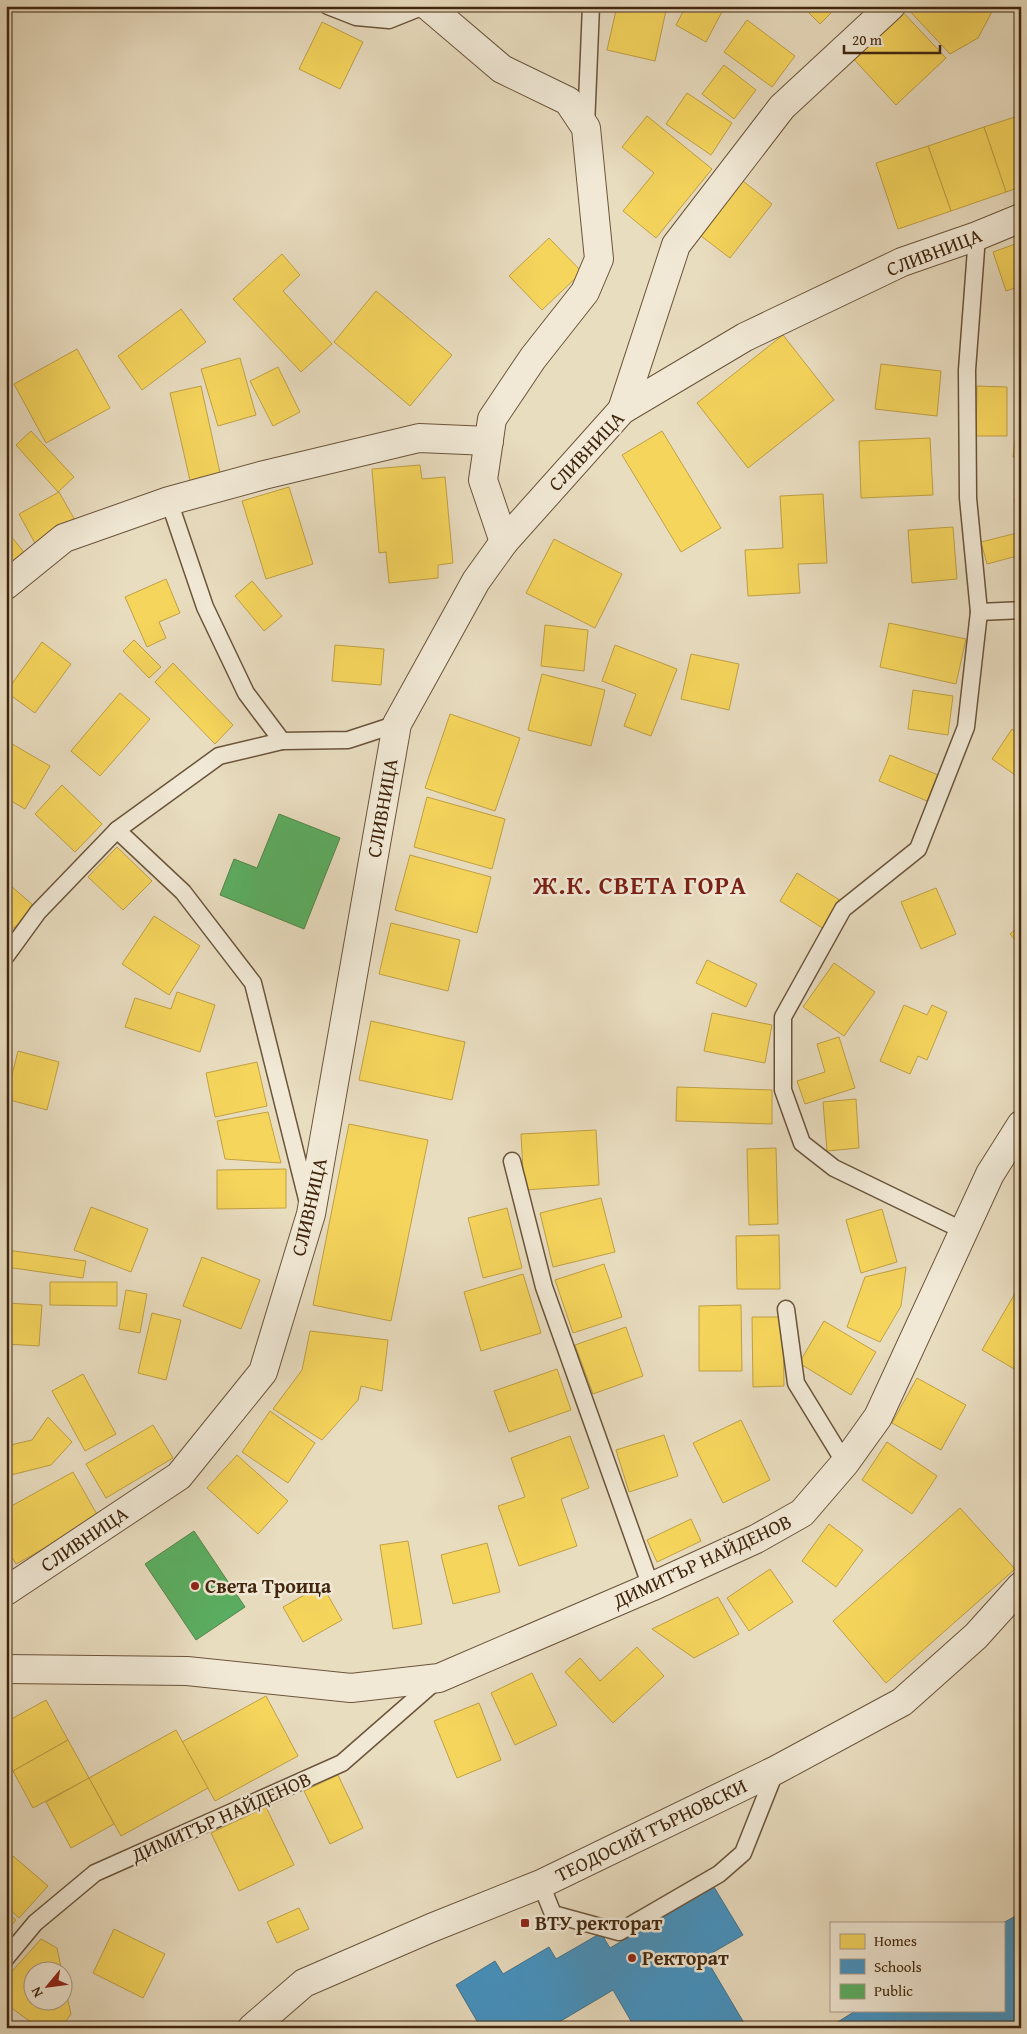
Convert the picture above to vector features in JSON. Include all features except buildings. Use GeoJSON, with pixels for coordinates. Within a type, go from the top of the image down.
{"type":"FeatureCollection","features":[{"type":"Feature","properties":{"kind":"street"},"geometry":{"type":"LineString","coordinates":[[428,6],[502,69],[568,101],[586,128],[599,259],[585,292],[533,358],[492,419],[483,480],[504,542]]}},
{"type":"Feature","properties":{"kind":"street"},"geometry":{"type":"LineString","coordinates":[[622,410],[676,245],[782,106],[891,6]]}},
{"type":"Feature","properties":{"kind":"street","name":"СЛИВНИЦА"},"geometry":{"type":"LineString","coordinates":[[6,1591],[179,1476],[263,1372],[311,1214],[397,724],[476,581],[504,542],[622,410],[745,337],[902,262],[977,236],[1021,218]]}},
{"type":"Feature","properties":{"kind":"street"},"geometry":{"type":"LineString","coordinates":[[6,585],[64,538],[169,501],[264,475],[419,438],[489,441]]}},
{"type":"Feature","properties":{"kind":"street","name":"ДИМИТЪР НАЙДЕНОВ"},"geometry":{"type":"LineString","coordinates":[[6,1668],[187,1671],[351,1688],[439,1678],[651,1587],[756,1539],[802,1513],[845,1463],[878,1417],[990,1174],[1021,1125]]}},
{"type":"Feature","properties":{"kind":"street","name":"ТЕОДОСИЙ ТЪРНОВСКИ"},"geometry":{"type":"LineString","coordinates":[[252,2028],[304,1983],[431,1928],[541,1884],[776,1770],[902,1702],[976,1636],[1021,1586]]}},
{"type":"Feature","properties":{"kind":"lane"},"geometry":{"type":"LineString","coordinates":[[328,6],[356,16],[389,20],[424,6]]}},
{"type":"Feature","properties":{"kind":"lane"},"geometry":{"type":"LineString","coordinates":[[586,128],[590,6]]}},
{"type":"Feature","properties":{"kind":"lane"},"geometry":{"type":"LineString","coordinates":[[964,1231],[834,1168],[802,1143],[783,1090],[783,1017],[843,909],[918,848],[966,728],[979,612],[968,498],[967,380],[977,236]]}},
{"type":"Feature","properties":{"kind":"lane"},"geometry":{"type":"LineString","coordinates":[[169,501],[205,607],[246,693],[282,741]]}},
{"type":"Feature","properties":{"kind":"lane"},"geometry":{"type":"LineString","coordinates":[[979,612],[1021,610]]}},
{"type":"Feature","properties":{"kind":"lane"},"geometry":{"type":"LineString","coordinates":[[6,956],[38,912],[117,830],[218,756],[282,741],[348,740],[397,724]]}},
{"type":"Feature","properties":{"kind":"lane"},"geometry":{"type":"LineString","coordinates":[[117,830],[183,892],[253,983],[311,1214]]}},
{"type":"Feature","properties":{"kind":"lane"},"geometry":{"type":"LineString","coordinates":[[512,1161],[544,1287],[651,1587]]}},
{"type":"Feature","properties":{"kind":"lane"},"geometry":{"type":"LineString","coordinates":[[786,1309],[796,1383],[845,1463]]}},
{"type":"Feature","properties":{"kind":"lane","name":"ДИМИТЪР НАЙДЕНОВ"},"geometry":{"type":"LineString","coordinates":[[6,1958],[34,1924],[95,1873],[342,1763],[439,1678]]}},
{"type":"Feature","properties":{"kind":"lane"},"geometry":{"type":"LineString","coordinates":[[541,1884],[552,1914],[619,1932],[719,1874],[743,1853],[776,1770]]}},
{"type":"Feature","properties":{"kind":"place","name":"Света Троица"},"geometry":{"type":"Point","coordinates":[195,1586]}},
{"type":"Feature","properties":{"kind":"place","name":"ВТУ ректорат"},"geometry":{"type":"Point","coordinates":[525,1923]}},
{"type":"Feature","properties":{"kind":"place","name":"Ректорат"},"geometry":{"type":"Point","coordinates":[632,1958]}},
{"type":"Feature","properties":{"kind":"district","name":"Ж.К. СВЕТА ГОРА"},"geometry":{"type":"Point","coordinates":[640,885]}}]}
